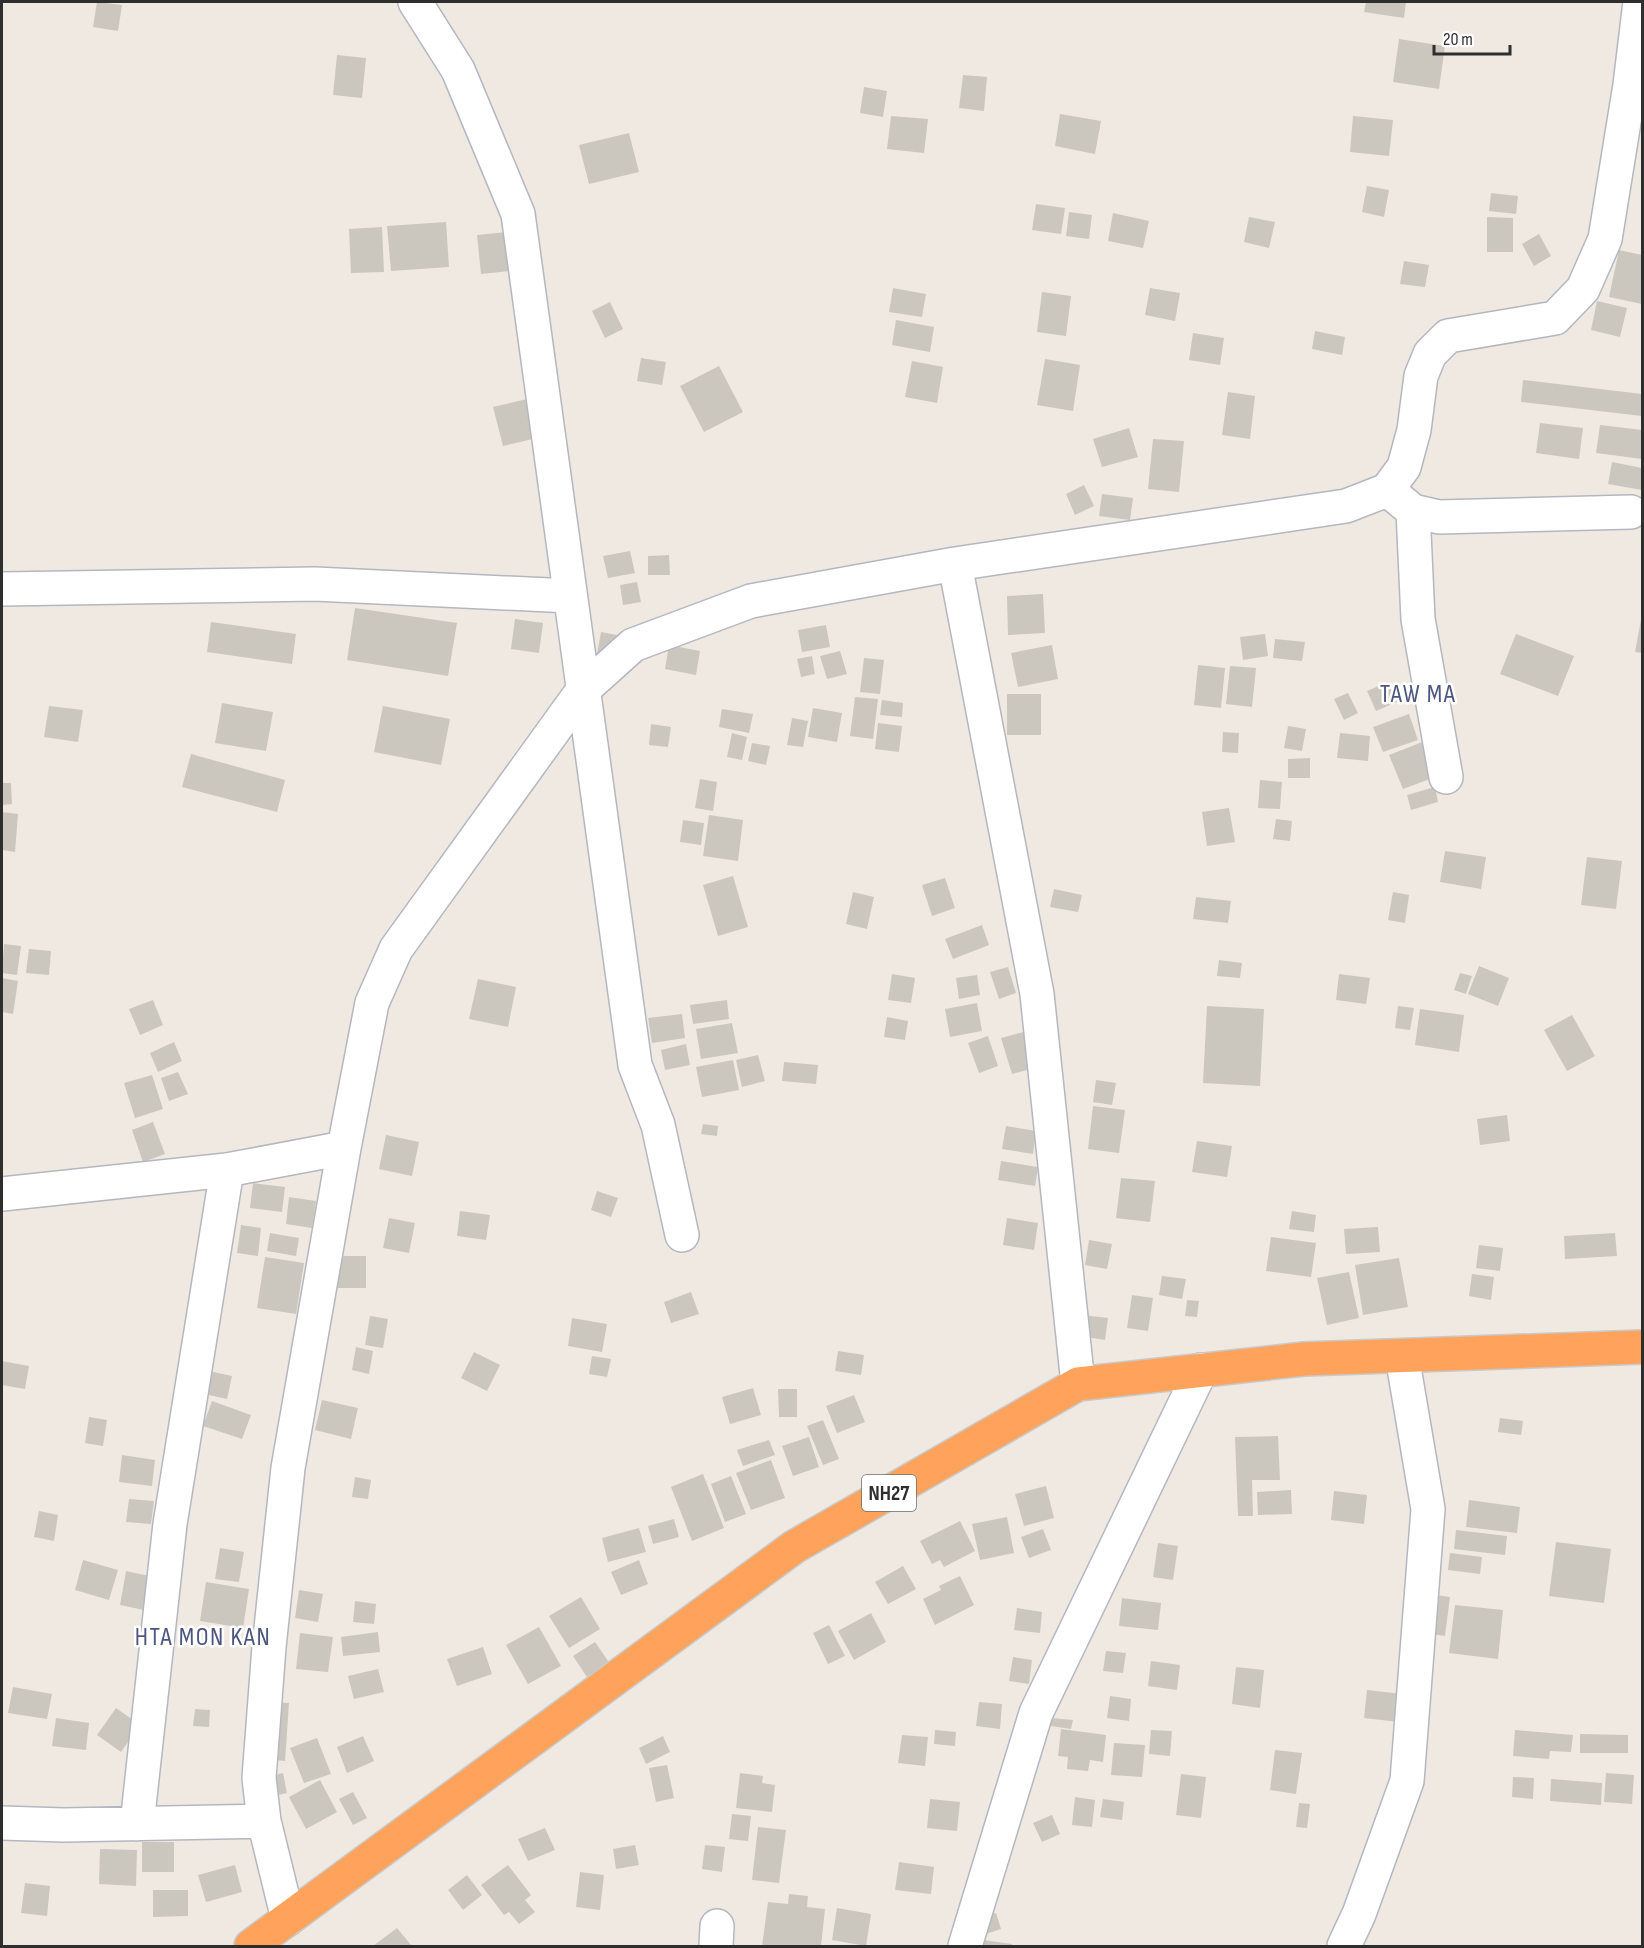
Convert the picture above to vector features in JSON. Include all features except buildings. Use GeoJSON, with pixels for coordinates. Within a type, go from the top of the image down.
{"type":"FeatureCollection","features":[{"type":"Feature","properties":{"kind":"highway","name":"NH27"},"geometry":{"type":"LineString","coordinates":[[251,1947],[794,1547],[1078,1384],[1304,1359],[1642,1347]]}},
{"type":"Feature","properties":{"kind":"street"},"geometry":{"type":"LineString","coordinates":[[415,2],[458,70],[518,214],[635,1065],[658,1125],[682,1235]]}},
{"type":"Feature","properties":{"kind":"street"},"geometry":{"type":"LineString","coordinates":[[288,1918],[264,1821],[259,1778],[269,1647],[288,1468],[372,1003],[396,949],[583,690],[633,645],[751,601],[955,564],[1346,506],[1387,490],[1404,467],[1414,430],[1421,375],[1430,354],[1448,336],[1555,318],[1583,289],[1605,239],[1636,85],[1640,2]]}},
{"type":"Feature","properties":{"kind":"street"},"geometry":{"type":"LineString","coordinates":[[1387,490],[1413,511],[1439,517],[1631,512]]}},
{"type":"Feature","properties":{"kind":"street"},"geometry":{"type":"LineString","coordinates":[[1413,511],[1418,619],[1446,777]]}},
{"type":"Feature","properties":{"kind":"street"},"geometry":{"type":"LineString","coordinates":[[955,564],[1037,994],[1078,1384]]}},
{"type":"Feature","properties":{"kind":"street"},"geometry":{"type":"LineString","coordinates":[[2,589],[315,584],[570,596]]}},
{"type":"Feature","properties":{"kind":"street"},"geometry":{"type":"LineString","coordinates":[[2,1194],[227,1170],[344,1148]]}},
{"type":"Feature","properties":{"kind":"street"},"geometry":{"type":"LineString","coordinates":[[137,1824],[170,1524],[227,1170]]}},
{"type":"Feature","properties":{"kind":"street"},"geometry":{"type":"LineString","coordinates":[[1344,1947],[1359,1914],[1407,1781],[1428,1509],[1402,1356]]}},
{"type":"Feature","properties":{"kind":"street"},"geometry":{"type":"LineString","coordinates":[[966,1947],[1036,1713],[1201,1370]]}},
{"type":"Feature","properties":{"kind":"street"},"geometry":{"type":"LineString","coordinates":[[2,1823],[64,1825],[264,1821]]}},
{"type":"Feature","properties":{"kind":"district","name":"TAW MA"},"geometry":{"type":"Point","coordinates":[1418,694]}},
{"type":"Feature","properties":{"kind":"district","name":"HTA MON KAN"},"geometry":{"type":"Point","coordinates":[203,1637]}}]}
